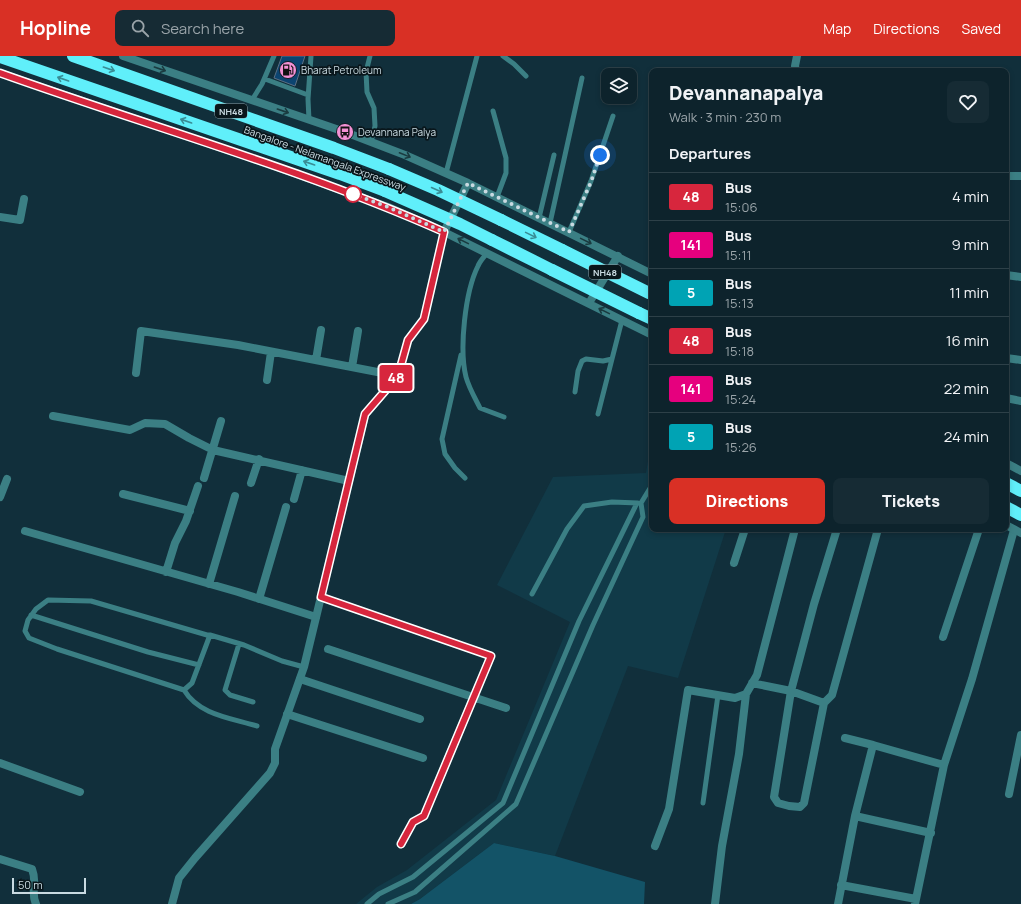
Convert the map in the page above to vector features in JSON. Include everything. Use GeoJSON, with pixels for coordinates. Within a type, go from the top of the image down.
{"type":"FeatureCollection","features":[{"type":"Feature","properties":{"kind":"highway","name":"Bangalore - Nelamangala Expressway"},"geometry":{"type":"LineString","coordinates":[[72,56],[319,142],[389,169],[478,209],[649,294]]}},
{"type":"Feature","properties":{"kind":"highway","name":"Bangalore - Nelamangala Expressway"},"geometry":{"type":"LineString","coordinates":[[0,57],[310,163],[385,191],[460,224],[649,318]]}},
{"type":"Feature","properties":{"kind":"highway"},"geometry":{"type":"LineString","coordinates":[[1009,485],[1021,491]]}},
{"type":"Feature","properties":{"kind":"highway"},"geometry":{"type":"LineString","coordinates":[[1009,509],[1021,515]]}},
{"type":"Feature","properties":{"kind":"street"},"geometry":{"type":"LineString","coordinates":[[123,56],[309,120],[405,155],[468,183],[649,272]]}},
{"type":"Feature","properties":{"kind":"street"},"geometry":{"type":"LineString","coordinates":[[795,68],[797,56]]}},
{"type":"Feature","properties":{"kind":"street"},"geometry":{"type":"LineString","coordinates":[[0,73],[266,163],[388,207],[444,232],[649,334]]}},
{"type":"Feature","properties":{"kind":"street"},"geometry":{"type":"LineString","coordinates":[[1009,176],[1021,176]]}},
{"type":"Feature","properties":{"kind":"street"},"geometry":{"type":"LineString","coordinates":[[172,904],[179,878],[270,773],[275,763],[275,749],[304,667],[365,414],[398,376],[408,340],[424,319],[444,232],[468,183]]}},
{"type":"Feature","properties":{"kind":"street"},"geometry":{"type":"LineString","coordinates":[[0,217],[20,220],[24,199]]}},
{"type":"Feature","properties":{"kind":"street"},"geometry":{"type":"LineString","coordinates":[[589,303],[618,256]]}},
{"type":"Feature","properties":{"kind":"street"},"geometry":{"type":"LineString","coordinates":[[1009,275],[1021,277]]}},
{"type":"Feature","properties":{"kind":"street"},"geometry":{"type":"LineString","coordinates":[[316,360],[321,330]]}},
{"type":"Feature","properties":{"kind":"street"},"geometry":{"type":"LineString","coordinates":[[136,373],[141,331],[238,345],[398,376]]}},
{"type":"Feature","properties":{"kind":"street"},"geometry":{"type":"LineString","coordinates":[[352,367],[358,331]]}},
{"type":"Feature","properties":{"kind":"street"},"geometry":{"type":"LineString","coordinates":[[267,380],[271,352]]}},
{"type":"Feature","properties":{"kind":"street"},"geometry":{"type":"LineString","coordinates":[[1009,358],[1021,360]]}},
{"type":"Feature","properties":{"kind":"street"},"geometry":{"type":"LineString","coordinates":[[1009,399],[1021,401]]}},
{"type":"Feature","properties":{"kind":"street"},"geometry":{"type":"LineString","coordinates":[[53,416],[130,430],[144,423],[165,424],[213,450],[349,481]]}},
{"type":"Feature","properties":{"kind":"street"},"geometry":{"type":"LineString","coordinates":[[204,478],[221,421]]}},
{"type":"Feature","properties":{"kind":"street"},"geometry":{"type":"LineString","coordinates":[[251,483],[259,460]]}},
{"type":"Feature","properties":{"kind":"street"},"geometry":{"type":"LineString","coordinates":[[1009,464],[1021,471]]}},
{"type":"Feature","properties":{"kind":"street"},"geometry":{"type":"LineString","coordinates":[[294,499],[302,470]]}},
{"type":"Feature","properties":{"kind":"street"},"geometry":{"type":"LineString","coordinates":[[0,497],[7,479]]}},
{"type":"Feature","properties":{"kind":"street"},"geometry":{"type":"LineString","coordinates":[[166,572],[175,543],[186,521],[198,486]]}},
{"type":"Feature","properties":{"kind":"street"},"geometry":{"type":"LineString","coordinates":[[123,494],[190,511]]}},
{"type":"Feature","properties":{"kind":"street"},"geometry":{"type":"LineString","coordinates":[[208,584],[236,496]]}},
{"type":"Feature","properties":{"kind":"street"},"geometry":{"type":"LineString","coordinates":[[259,599],[286,507]]}},
{"type":"Feature","properties":{"kind":"street"},"geometry":{"type":"LineString","coordinates":[[841,885],[915,902],[931,833],[944,765],[1018,532],[1009,527]]}},
{"type":"Feature","properties":{"kind":"street"},"geometry":{"type":"LineString","coordinates":[[25,531],[316,617]]}},
{"type":"Feature","properties":{"kind":"street"},"geometry":{"type":"LineString","coordinates":[[734,564],[744,532]]}},
{"type":"Feature","properties":{"kind":"street"},"geometry":{"type":"LineString","coordinates":[[715,904],[722,846],[739,754],[746,694],[757,675],[794,532]]}},
{"type":"Feature","properties":{"kind":"street"},"geometry":{"type":"LineString","coordinates":[[836,532],[814,604],[791,691],[774,797],[778,803],[789,806],[800,807],[804,803],[824,703],[832,695],[877,532]]}},
{"type":"Feature","properties":{"kind":"street"},"geometry":{"type":"LineString","coordinates":[[943,637],[978,532]]}},
{"type":"Feature","properties":{"kind":"street"},"geometry":{"type":"LineString","coordinates":[[321,597],[491,656],[424,816],[413,822],[401,844]]}},
{"type":"Feature","properties":{"kind":"street"},"geometry":{"type":"LineString","coordinates":[[328,649],[506,708]]}},
{"type":"Feature","properties":{"kind":"street"},"geometry":{"type":"LineString","coordinates":[[300,679],[420,719]]}},
{"type":"Feature","properties":{"kind":"street"},"geometry":{"type":"LineString","coordinates":[[752,683],[791,691],[824,703]]}},
{"type":"Feature","properties":{"kind":"street"},"geometry":{"type":"LineString","coordinates":[[655,846],[669,809],[688,690],[736,698],[746,694]]}},
{"type":"Feature","properties":{"kind":"street"},"geometry":{"type":"LineString","coordinates":[[287,714],[423,758]]}},
{"type":"Feature","properties":{"kind":"street"},"geometry":{"type":"LineString","coordinates":[[1009,794],[1021,735]]}},
{"type":"Feature","properties":{"kind":"street"},"geometry":{"type":"LineString","coordinates":[[845,738],[944,765]]}},
{"type":"Feature","properties":{"kind":"street"},"geometry":{"type":"LineString","coordinates":[[838,904],[855,816],[873,745]]}},
{"type":"Feature","properties":{"kind":"street"},"geometry":{"type":"LineString","coordinates":[[0,763],[80,792]]}},
{"type":"Feature","properties":{"kind":"street"},"geometry":{"type":"LineString","coordinates":[[855,816],[931,833]]}},
{"type":"Feature","properties":{"kind":"street"},"geometry":{"type":"LineString","coordinates":[[0,859],[32,869],[36,877],[32,898],[36,904]]}},
{"type":"Feature","properties":{"kind":"lane"},"geometry":{"type":"LineString","coordinates":[[252,100],[265,79],[274,56]]}},
{"type":"Feature","properties":{"kind":"lane"},"geometry":{"type":"LineString","coordinates":[[309,120],[308,95],[311,56]]}},
{"type":"Feature","properties":{"kind":"lane"},"geometry":{"type":"LineString","coordinates":[[370,56],[366,72],[367,92],[374,108],[375,126],[371,142]]}},
{"type":"Feature","properties":{"kind":"lane"},"geometry":{"type":"LineString","coordinates":[[446,173],[477,56]]}},
{"type":"Feature","properties":{"kind":"lane"},"geometry":{"type":"LineString","coordinates":[[503,56],[526,76]]}},
{"type":"Feature","properties":{"kind":"lane"},"geometry":{"type":"LineString","coordinates":[[550,223],[582,78]]}},
{"type":"Feature","properties":{"kind":"lane"},"geometry":{"type":"LineString","coordinates":[[265,79],[308,95]]}},
{"type":"Feature","properties":{"kind":"lane"},"geometry":{"type":"LineString","coordinates":[[494,111],[506,158],[506,173],[497,197]]}},
{"type":"Feature","properties":{"kind":"lane"},"geometry":{"type":"LineString","coordinates":[[569,232],[591,182],[613,116]]}},
{"type":"Feature","properties":{"kind":"lane"},"geometry":{"type":"LineString","coordinates":[[539,218],[554,155]]}},
{"type":"Feature","properties":{"kind":"lane"},"geometry":{"type":"LineString","coordinates":[[465,478],[455,468],[445,454],[442,439],[462,352],[465,318],[471,284],[478,266],[487,253]]}},
{"type":"Feature","properties":{"kind":"lane"},"geometry":{"type":"LineString","coordinates":[[598,414],[622,320]]}},
{"type":"Feature","properties":{"kind":"lane"},"geometry":{"type":"LineString","coordinates":[[462,352],[466,378],[480,408],[504,417]]}},
{"type":"Feature","properties":{"kind":"lane"},"geometry":{"type":"LineString","coordinates":[[575,392],[578,372],[582,361],[586,359],[603,361],[612,359]]}},
{"type":"Feature","properties":{"kind":"lane"},"geometry":{"type":"LineString","coordinates":[[366,904],[379,894],[413,877],[503,803],[579,622],[639,503],[649,489]]}},
{"type":"Feature","properties":{"kind":"lane"},"geometry":{"type":"LineString","coordinates":[[532,594],[566,528],[584,506],[612,502],[639,503]]}},
{"type":"Feature","properties":{"kind":"lane"},"geometry":{"type":"LineString","coordinates":[[388,904],[415,892],[516,804],[592,625],[643,518],[639,503]]}},
{"type":"Feature","properties":{"kind":"lane"},"geometry":{"type":"LineString","coordinates":[[257,726],[207,711],[190,699],[184,690],[57,649],[29,638],[25,630],[28,620],[36,609],[48,600],[91,601],[210,635],[239,644],[282,661],[304,667]]}},
{"type":"Feature","properties":{"kind":"lane"},"geometry":{"type":"LineString","coordinates":[[31,615],[148,652],[199,665]]}},
{"type":"Feature","properties":{"kind":"lane"},"geometry":{"type":"LineString","coordinates":[[184,690],[192,683],[210,635]]}},
{"type":"Feature","properties":{"kind":"lane"},"geometry":{"type":"LineString","coordinates":[[239,644],[225,690],[230,695],[253,702]]}},
{"type":"Feature","properties":{"kind":"lane"},"geometry":{"type":"LineString","coordinates":[[703,803],[718,695]]}},
{"type":"Feature","properties":{"kind":"shaded area"},"geometry":{"type":"Polygon","coordinates":[[[649,455],[649,532],[725,532],[678,678],[628,666],[555,856],[494,843],[420,899],[411,904],[356,904],[377,887],[407,870],[496,800],[570,622],[497,585],[553,477],[646,473],[649,455]]]}},
{"type":"Feature","properties":{"kind":"shaded area"},"geometry":{"type":"Polygon","coordinates":[[[494,843],[555,856],[645,882],[644,904],[411,904],[420,899],[494,843]]]}},
{"type":"Feature","properties":{"kind":"building"},"geometry":{"type":"Polygon","coordinates":[[[282,56],[305,56],[295,86],[274,78],[282,56]]]}},
{"type":"Feature","properties":{"kind":"bus line","name":"48"},"geometry":{"type":"LineString","coordinates":[[0,73],[266,163],[388,207],[444,232],[424,319],[408,340],[398,376],[365,414],[321,597],[491,656],[424,816],[413,822],[401,844]]}},
{"type":"Feature","properties":{"kind":"place","name":"Bharat Petroleum"},"geometry":{"type":"Point","coordinates":[288,70]}},
{"type":"Feature","properties":{"kind":"place","name":"Devannana Palya"},"geometry":{"type":"Point","coordinates":[345,132]}},
{"type":"Feature","properties":{"kind":"route"},"geometry":{"type":"LineString","coordinates":[[353,194],[388,207],[444,232],[468,183],[569,232],[591,182],[600,155]]}}]}
